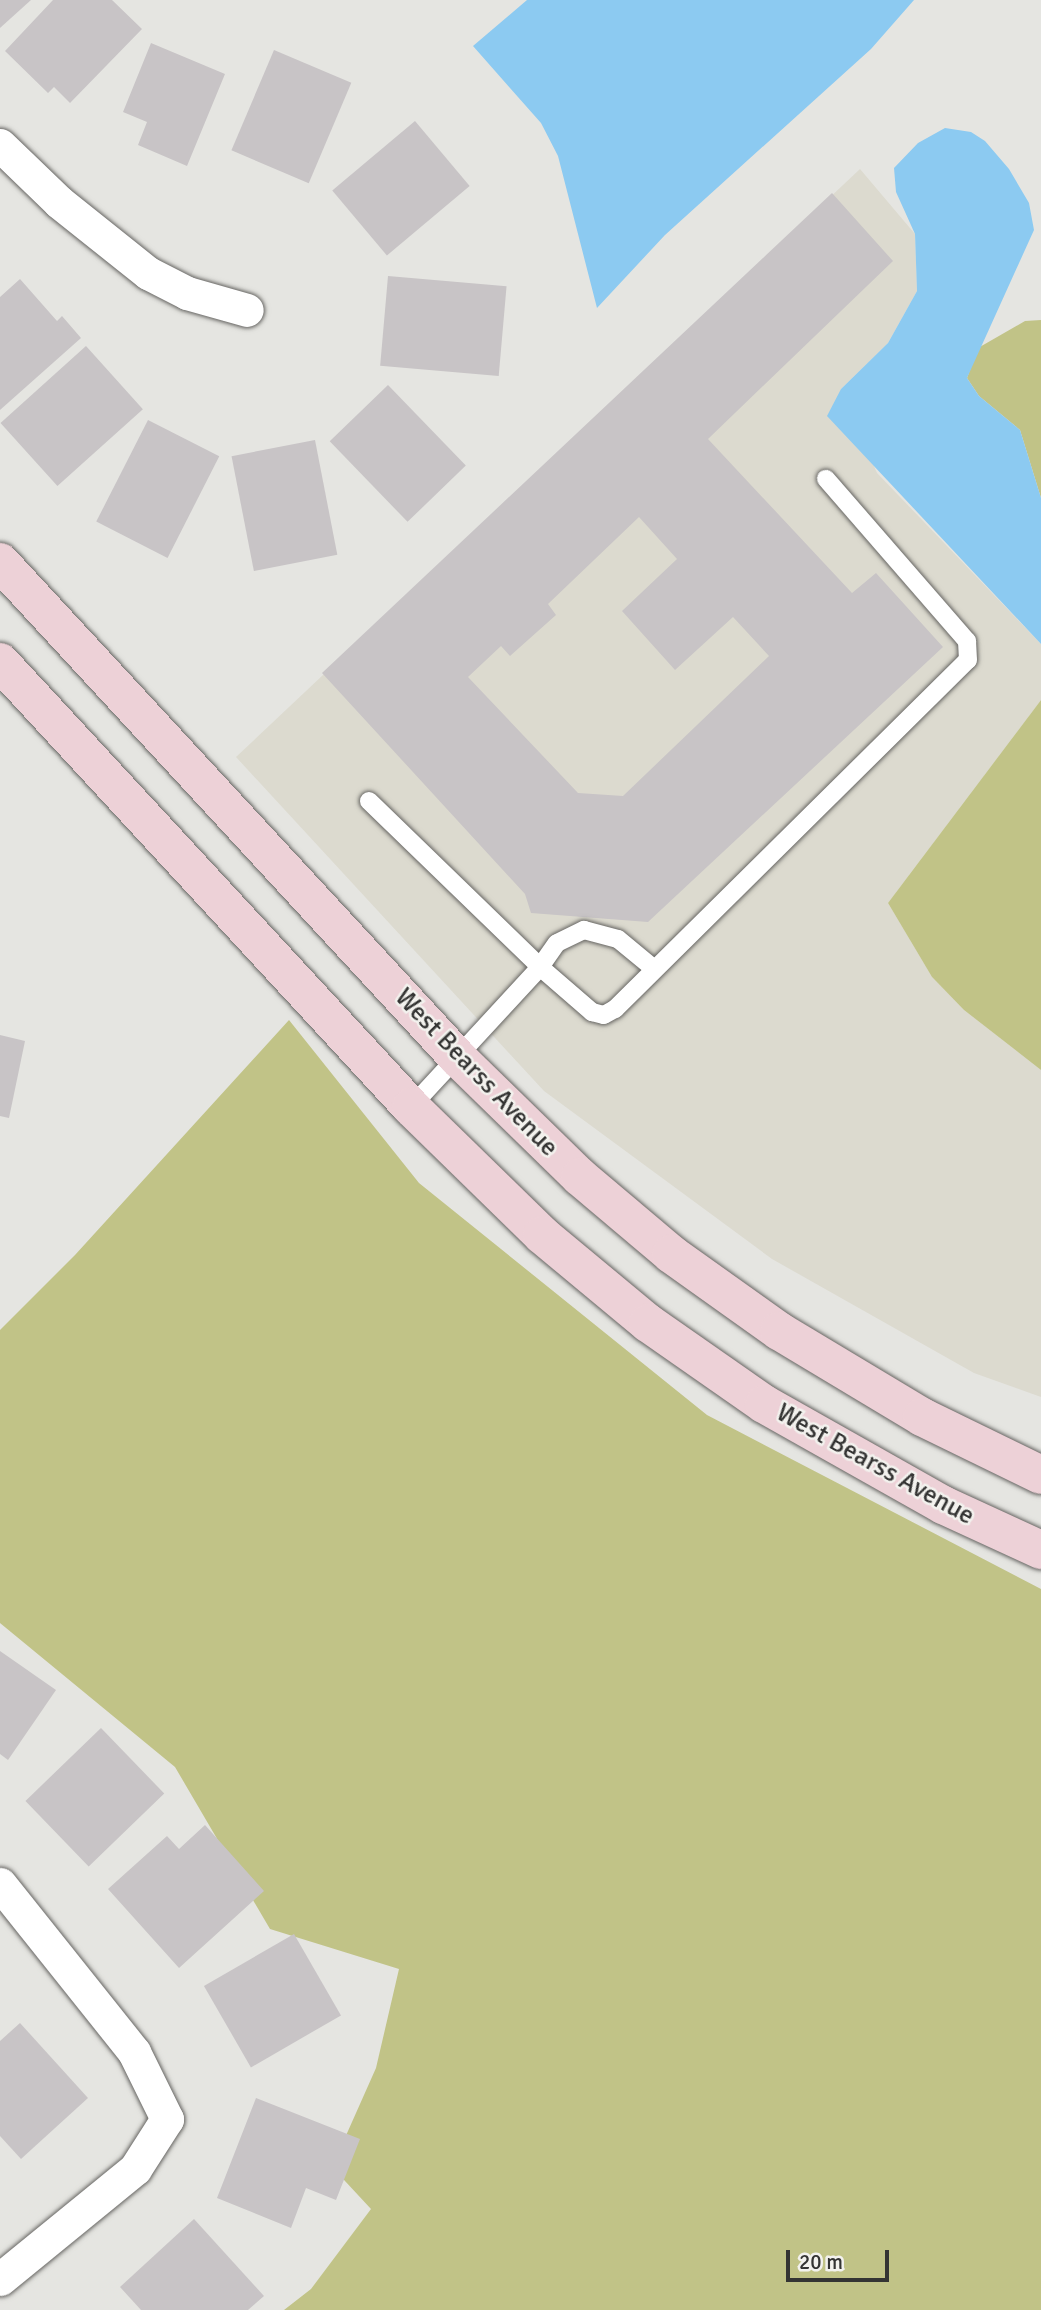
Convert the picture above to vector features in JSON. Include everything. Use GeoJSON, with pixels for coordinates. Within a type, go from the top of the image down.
{"type":"FeatureCollection","features":[{"type":"Feature","properties":{"kind":"main road","name":"West Bearss Avenue"},"geometry":{"type":"LineString","coordinates":[[0,562],[458,1058],[580,1177],[728,1296],[889,1398],[1041,1475]]}},
{"type":"Feature","properties":{"kind":"main road","name":"West Bearss Avenue"},"geometry":{"type":"LineString","coordinates":[[0,662],[411,1107],[542,1235],[699,1360],[864,1464],[1041,1550]]}},
{"type":"Feature","properties":{"kind":"street"},"geometry":{"type":"LineString","coordinates":[[0,145],[59,202],[148,273],[187,293],[247,310]]}},
{"type":"Feature","properties":{"kind":"street"},"geometry":{"type":"LineString","coordinates":[[0,1884],[134,2052],[167,2119],[135,2169],[0,2279]]}},
{"type":"Feature","properties":{"kind":"lane"},"geometry":{"type":"LineString","coordinates":[[369,801],[540,967],[592,1012],[604,1015],[968,660],[967,641],[826,479]]}},
{"type":"Feature","properties":{"kind":"lane"},"geometry":{"type":"LineString","coordinates":[[411,1107],[540,967],[557,943],[584,930],[618,939],[653,968]]}},
{"type":"Feature","properties":{"kind":"shaded area"},"geometry":{"type":"Polygon","coordinates":[[[860,169],[915,234],[917,291],[888,343],[841,389],[877,473],[1041,644],[1041,700],[888,903],[932,977],[964,1010],[1041,1070],[1041,1397],[974,1373],[772,1259],[544,1091],[236,757],[860,169]]]}},
{"type":"Feature","properties":{"kind":"green space"},"geometry":{"type":"Polygon","coordinates":[[[1041,320],[1041,498],[1020,430],[979,396],[967,378],[978,348],[1025,321],[1041,320]]]}},
{"type":"Feature","properties":{"kind":"green space"},"geometry":{"type":"Polygon","coordinates":[[[1041,700],[1041,1070],[964,1010],[932,977],[888,903],[1041,700]]]}},
{"type":"Feature","properties":{"kind":"green space"},"geometry":{"type":"Polygon","coordinates":[[[289,1020],[419,1183],[707,1415],[1041,1589],[1041,2310],[284,2310],[311,2289],[371,2209],[332,2167],[376,2068],[399,1969],[270,1929],[175,1767],[0,1623],[0,1330],[75,1255],[289,1020]]]}},
{"type":"Feature","properties":{"kind":"water"},"geometry":{"type":"Polygon","coordinates":[[[527,0],[914,0],[871,49],[665,235],[597,308],[558,156],[541,123],[473,46],[527,0]]]}},
{"type":"Feature","properties":{"kind":"water"},"geometry":{"type":"Polygon","coordinates":[[[945,128],[971,132],[985,141],[1009,169],[1029,203],[1034,230],[967,378],[979,396],[1020,430],[1041,498],[1041,644],[827,416],[841,389],[888,343],[917,291],[915,234],[896,192],[894,168],[918,143],[945,128]]]}},
{"type":"Feature","properties":{"kind":"building"},"geometry":{"type":"Polygon","coordinates":[[[0,0],[31,0],[0,28],[0,0]]]}},
{"type":"Feature","properties":{"kind":"building"},"geometry":{"type":"Polygon","coordinates":[[[53,0],[112,0],[142,29],[70,103],[54,87],[48,93],[5,51],[53,0]]]}},
{"type":"Feature","properties":{"kind":"building"},"geometry":{"type":"Polygon","coordinates":[[[151,43],[225,74],[187,166],[138,145],[147,122],[123,112],[151,43]]]}},
{"type":"Feature","properties":{"kind":"building"},"geometry":{"type":"Polygon","coordinates":[[[274,50],[351,83],[309,183],[231,150],[274,50]]]}},
{"type":"Feature","properties":{"kind":"building"},"geometry":{"type":"Polygon","coordinates":[[[415,121],[470,186],[387,256],[332,190],[415,121]]]}},
{"type":"Feature","properties":{"kind":"building"},"geometry":{"type":"Polygon","coordinates":[[[832,193],[893,261],[708,439],[852,593],[876,573],[943,647],[648,922],[531,913],[525,894],[322,673],[832,193]],[[639,517],[548,604],[556,615],[510,656],[501,646],[468,677],[578,793],[623,796],[769,656],[733,617],[675,670],[622,611],[677,559],[639,517]]]}},
{"type":"Feature","properties":{"kind":"building"},"geometry":{"type":"Polygon","coordinates":[[[388,276],[507,286],[499,376],[380,366],[388,276]]]}},
{"type":"Feature","properties":{"kind":"building"},"geometry":{"type":"Polygon","coordinates":[[[20,279],[57,321],[62,316],[81,338],[0,410],[0,297],[20,279]]]}},
{"type":"Feature","properties":{"kind":"building"},"geometry":{"type":"Polygon","coordinates":[[[86,346],[143,409],[57,486],[1,423],[86,346]]]}},
{"type":"Feature","properties":{"kind":"building"},"geometry":{"type":"Polygon","coordinates":[[[388,385],[466,466],[408,522],[330,441],[388,385]]]}},
{"type":"Feature","properties":{"kind":"building"},"geometry":{"type":"Polygon","coordinates":[[[148,420],[219,456],[168,558],[96,522],[148,420]]]}},
{"type":"Feature","properties":{"kind":"building"},"geometry":{"type":"Polygon","coordinates":[[[315,440],[337,555],[254,571],[232,456],[315,440]]]}},
{"type":"Feature","properties":{"kind":"building"},"geometry":{"type":"Polygon","coordinates":[[[0,1035],[25,1041],[9,1118],[0,1116],[0,1035]]]}},
{"type":"Feature","properties":{"kind":"building"},"geometry":{"type":"Polygon","coordinates":[[[0,1651],[56,1690],[8,1760],[0,1754],[0,1651]]]}},
{"type":"Feature","properties":{"kind":"building"},"geometry":{"type":"Polygon","coordinates":[[[101,1728],[164,1793],[89,1866],[25,1801],[101,1728]]]}},
{"type":"Feature","properties":{"kind":"building"},"geometry":{"type":"Polygon","coordinates":[[[205,1825],[264,1891],[179,1968],[108,1889],[167,1836],[179,1849],[205,1825]]]}},
{"type":"Feature","properties":{"kind":"building"},"geometry":{"type":"Polygon","coordinates":[[[294,1934],[341,2015],[251,2067],[204,1986],[294,1934]]]}},
{"type":"Feature","properties":{"kind":"building"},"geometry":{"type":"Polygon","coordinates":[[[20,2023],[88,2098],[21,2159],[0,2136],[0,2041],[20,2023]]]}},
{"type":"Feature","properties":{"kind":"building"},"geometry":{"type":"Polygon","coordinates":[[[256,2098],[360,2139],[336,2200],[306,2188],[291,2228],[217,2198],[256,2098]]]}},
{"type":"Feature","properties":{"kind":"building"},"geometry":{"type":"Polygon","coordinates":[[[194,2219],[264,2296],[248,2310],[141,2310],[120,2287],[194,2219]]]}}]}
